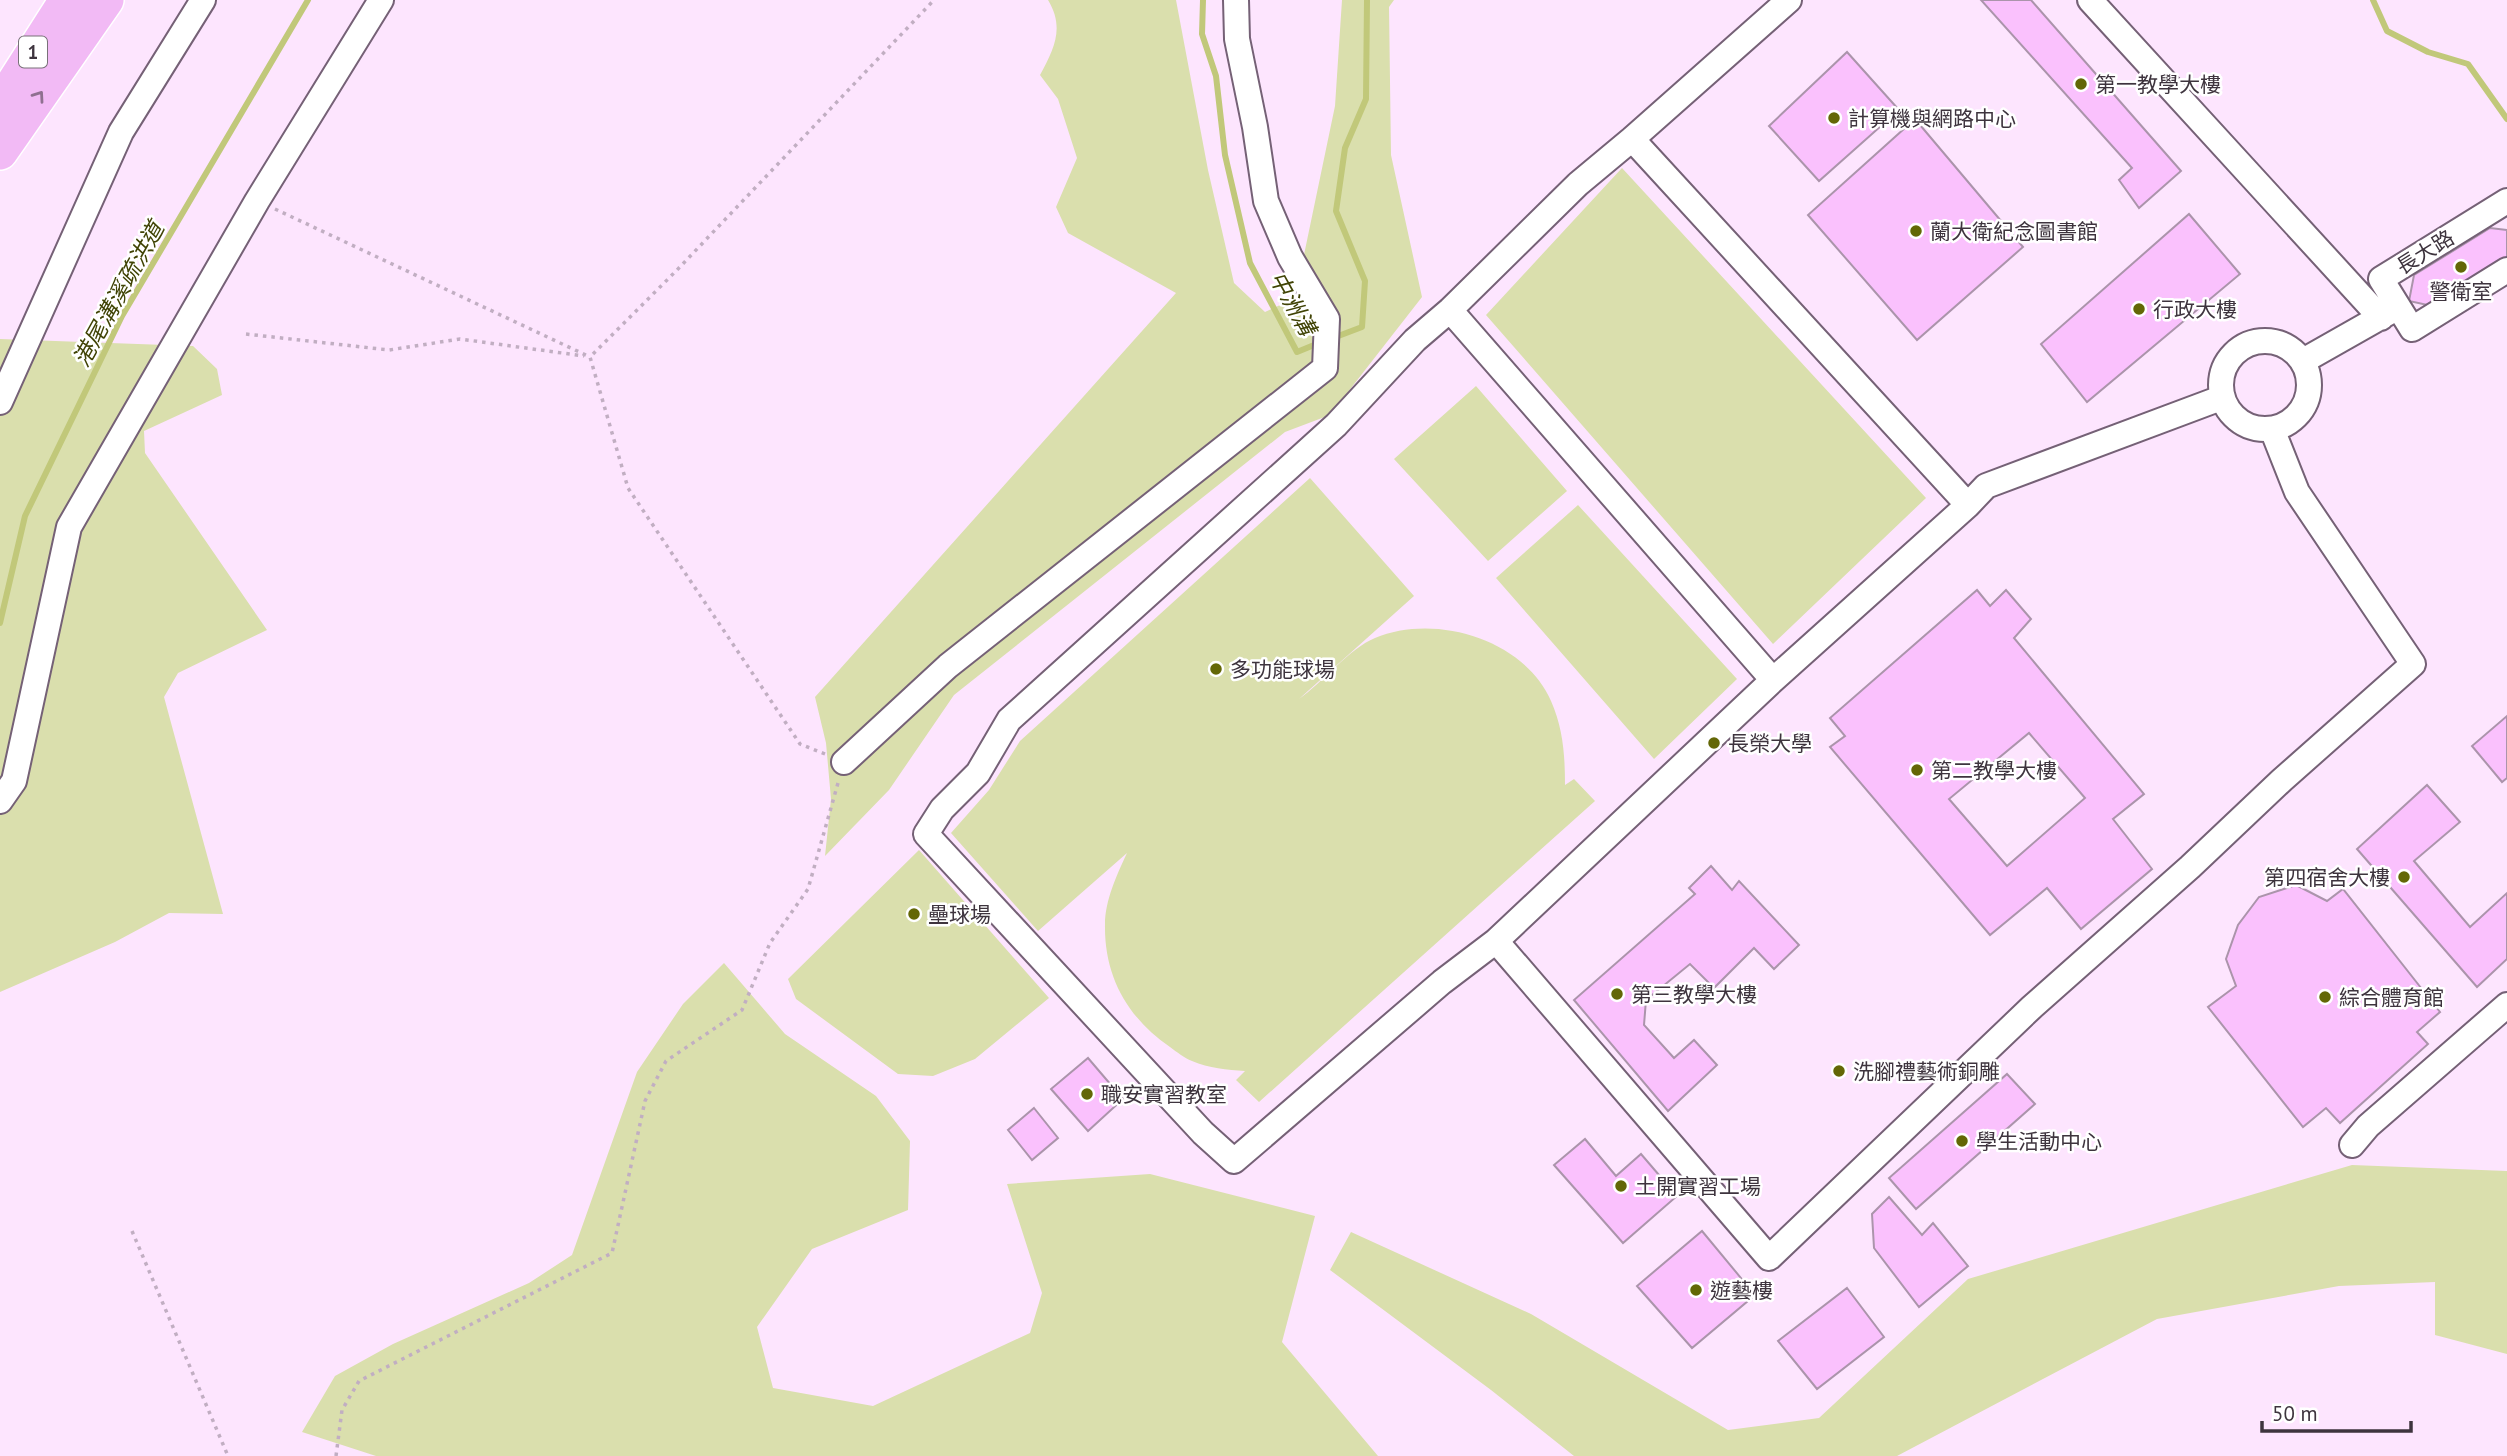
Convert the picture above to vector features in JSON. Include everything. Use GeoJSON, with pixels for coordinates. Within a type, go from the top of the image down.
{"type":"FeatureCollection","features":[{"type":"Feature","properties":{"kind":"highway","name":"1"},"geometry":{"type":"LineString","coordinates":[[0,105],[67,0]]}},
{"type":"Feature","properties":{"kind":"highway"},"geometry":{"type":"LineString","coordinates":[[0,152],[107,0]]}},
{"type":"Feature","properties":{"kind":"street"},"geometry":{"type":"LineString","coordinates":[[0,402],[121,132],[203,0]]}},
{"type":"Feature","properties":{"kind":"street"},"geometry":{"type":"LineString","coordinates":[[0,801],[13,780],[69,527],[257,201],[380,0]]}},
{"type":"Feature","properties":{"kind":"street"},"geometry":{"type":"LineString","coordinates":[[844,762],[948,666],[1325,369],[1326,319],[1290,257],[1266,201],[1255,127],[1237,39],[1236,0]]}},
{"type":"Feature","properties":{"kind":"street"},"geometry":{"type":"LineString","coordinates":[[1789,0],[1577,184],[1450,310],[1415,340],[1336,425],[1009,720],[978,773],[942,809],[926,834],[1203,1133],[1234,1161],[1442,982],[1496,941],[1773,680],[1986,486],[2221,398]]}},
{"type":"Feature","properties":{"kind":"street"},"geometry":{"type":"LineString","coordinates":[[2090,0],[2389,312],[2302,361]]}},
{"type":"Feature","properties":{"kind":"street"},"geometry":{"type":"LineString","coordinates":[[1632,139],[1968,505]]}},
{"type":"Feature","properties":{"kind":"street","name":"長大路"},"geometry":{"type":"LineString","coordinates":[[2507,201],[2381,279],[2389,312],[2412,329],[2507,270]]}},
{"type":"Feature","properties":{"kind":"street"},"geometry":{"type":"LineString","coordinates":[[1450,310],[1773,680]]}},
{"type":"Feature","properties":{"kind":"street"},"geometry":{"type":"LineString","coordinates":[[2258,341],[2275,341],[2291,348],[2302,361],[2309,377],[2308,395],[2301,411],[2288,422],[2272,429],[2255,428],[2239,421],[2221,398],[2222,374],[2229,358],[2241,346],[2258,341]]}},
{"type":"Feature","properties":{"kind":"street"},"geometry":{"type":"LineString","coordinates":[[1496,941],[1769,1258],[2032,1007],[2413,664],[2297,492],[2272,429]]}},
{"type":"Feature","properties":{"kind":"street"},"geometry":{"type":"LineString","coordinates":[[2352,1145],[2368,1126],[2507,1005]]}},
{"type":"Feature","properties":{"kind":"path"},"geometry":{"type":"LineString","coordinates":[[590,357],[687,260],[934,0]]}},
{"type":"Feature","properties":{"kind":"path"},"geometry":{"type":"LineString","coordinates":[[257,201],[590,357],[628,488],[800,744],[844,762],[808,889],[770,943],[742,1010],[666,1061],[645,1101],[612,1253],[359,1381],[342,1410],[336,1456]]}},
{"type":"Feature","properties":{"kind":"path"},"geometry":{"type":"LineString","coordinates":[[246,334],[389,351],[460,339],[590,357]]}},
{"type":"Feature","properties":{"kind":"path"},"geometry":{"type":"LineString","coordinates":[[132,1231],[228,1456]]}},
{"type":"Feature","properties":{"kind":"green space"},"geometry":{"type":"Polygon","coordinates":[[[1048,0],[1176,0],[1208,170],[1234,283],[1265,312],[1295,298],[1335,106],[1342,0],[1394,0],[1389,7],[1391,155],[1422,297],[1330,415],[1285,432],[954,695],[889,790],[825,856],[831,799],[826,743],[815,697],[1176,293],[1068,233],[1056,207],[1077,158],[1058,99],[1040,75],[1050,56],[1057,29],[1048,0]]]}},
{"type":"Feature","properties":{"kind":"green space"},"geometry":{"type":"Polygon","coordinates":[[[1622,168],[1926,498],[1773,644],[1486,315],[1622,168]]]}},
{"type":"Feature","properties":{"kind":"green space"},"geometry":{"type":"Polygon","coordinates":[[[0,339],[193,346],[217,369],[222,395],[144,431],[145,453],[267,630],[178,673],[164,697],[223,914],[169,913],[115,942],[0,992],[0,339]]]}},
{"type":"Feature","properties":{"kind":"green space"},"geometry":{"type":"Polygon","coordinates":[[[1476,386],[1567,491],[1488,561],[1394,459],[1476,386]]]}},
{"type":"Feature","properties":{"kind":"green space"},"geometry":{"type":"Polygon","coordinates":[[[1310,478],[1414,596],[1299,699],[1346,657],[1375,638],[1399,631],[1424,629],[1475,637],[1499,647],[1521,661],[1538,679],[1551,701],[1561,732],[1565,785],[1574,779],[1595,801],[1259,1102],[1236,1080],[1245,1071],[1211,1067],[1183,1057],[1142,1023],[1121,994],[1109,962],[1105,924],[1109,897],[1127,853],[1038,931],[951,833],[989,790],[1020,741],[1310,478]]]}},
{"type":"Feature","properties":{"kind":"green space"},"geometry":{"type":"Polygon","coordinates":[[[1578,505],[1737,679],[1654,759],[1496,578],[1578,505]]]}},
{"type":"Feature","properties":{"kind":"green space","name":"壘球場"},"geometry":{"type":"Polygon","coordinates":[[[919,850],[1049,998],[975,1059],[933,1076],[898,1074],[796,999],[788,979],[919,850]]]}},
{"type":"Feature","properties":{"kind":"green space"},"geometry":{"type":"Polygon","coordinates":[[[724,963],[785,1034],[876,1096],[910,1141],[908,1210],[812,1249],[757,1327],[773,1388],[873,1406],[1030,1333],[1042,1293],[1007,1184],[1150,1174],[1315,1216],[1282,1342],[1378,1456],[376,1456],[302,1432],[335,1376],[393,1344],[529,1283],[572,1255],[637,1072],[683,1004],[724,963]]]}},
{"type":"Feature","properties":{"kind":"green space"},"geometry":{"type":"Polygon","coordinates":[[[2352,1165],[2507,1171],[2507,1354],[2435,1335],[2435,1282],[2339,1286],[2157,1319],[1897,1456],[1574,1456],[1491,1390],[1330,1270],[1351,1232],[1531,1314],[1728,1430],[1819,1418],[1968,1279],[2352,1165]]]}},
{"type":"Feature","properties":{"kind":"building","name":"第一教學大樓"},"geometry":{"type":"Polygon","coordinates":[[[1981,0],[2031,0],[2181,171],[2139,208],[2119,180],[2132,168],[1981,0]]]}},
{"type":"Feature","properties":{"kind":"building","name":"計算機與網路中心"},"geometry":{"type":"Polygon","coordinates":[[[1847,52],[1899,110],[1819,181],[1769,126],[1847,52]]]}},
{"type":"Feature","properties":{"kind":"building","name":"蘭大衛紀念圖書館"},"geometry":{"type":"Polygon","coordinates":[[[1915,119],[2023,247],[1917,340],[1808,215],[1915,119]]]}},
{"type":"Feature","properties":{"kind":"building","name":"行政大樓"},"geometry":{"type":"Polygon","coordinates":[[[2189,214],[2240,274],[2087,402],[2041,344],[2189,214]]]}},
{"type":"Feature","properties":{"kind":"building","name":"警衛室"},"geometry":{"type":"Polygon","coordinates":[[[2490,228],[2507,230],[2507,259],[2432,306],[2409,301],[2414,275],[2490,228]]]}},
{"type":"Feature","properties":{"kind":"building","name":"第二教學大樓"},"geometry":{"type":"Polygon","coordinates":[[[1977,590],[1990,606],[2006,590],[2031,619],[2014,638],[2144,794],[2113,819],[2152,869],[2081,929],[2047,888],[1990,935],[1830,747],[1845,736],[1830,718],[1977,590]],[[2029,733],[1949,799],[2007,866],[2085,798],[2029,733]]]}},
{"type":"Feature","properties":{"kind":"building"},"geometry":{"type":"Polygon","coordinates":[[[2507,716],[2507,778],[2502,782],[2472,746],[2507,716]]]}},
{"type":"Feature","properties":{"kind":"building","name":"第四宿舍大樓"},"geometry":{"type":"Polygon","coordinates":[[[2427,785],[2460,822],[2414,861],[2470,927],[2507,893],[2507,959],[2477,987],[2357,849],[2427,785]]]}},
{"type":"Feature","properties":{"kind":"building","name":"第三教學大樓"},"geometry":{"type":"Polygon","coordinates":[[[1711,866],[1732,890],[1739,881],[1799,945],[1774,969],[1754,948],[1714,988],[1690,964],[1646,1000],[1644,1025],[1674,1058],[1694,1040],[1717,1065],[1668,1111],[1574,1000],[1695,894],[1689,888],[1711,866]]]}},
{"type":"Feature","properties":{"kind":"building","name":"綜合體育館"},"geometry":{"type":"Polygon","coordinates":[[[2296,885],[2327,901],[2343,889],[2440,1012],[2417,1032],[2428,1044],[2340,1123],[2326,1108],[2303,1127],[2208,1007],[2236,986],[2226,959],[2238,925],[2259,897],[2296,885]]]}},
{"type":"Feature","properties":{"kind":"building","name":"職安實習教室"},"geometry":{"type":"Polygon","coordinates":[[[1088,1058],[1123,1099],[1088,1131],[1051,1089],[1088,1058]]]}},
{"type":"Feature","properties":{"kind":"building","name":"學生活動中心"},"geometry":{"type":"Polygon","coordinates":[[[2007,1074],[2035,1104],[1916,1209],[1889,1178],[2007,1074]]]}},
{"type":"Feature","properties":{"kind":"building","name":"職安實習教室"},"geometry":{"type":"Polygon","coordinates":[[[1034,1108],[1058,1138],[1032,1160],[1008,1130],[1034,1108]]]}},
{"type":"Feature","properties":{"kind":"building","name":"土開實習工場"},"geometry":{"type":"Polygon","coordinates":[[[1585,1139],[1616,1176],[1641,1154],[1677,1196],[1623,1243],[1554,1165],[1585,1139]]]}},
{"type":"Feature","properties":{"kind":"building"},"geometry":{"type":"Polygon","coordinates":[[[1889,1197],[1922,1235],[1933,1223],[1968,1266],[1919,1307],[1874,1248],[1872,1214],[1889,1197]]]}},
{"type":"Feature","properties":{"kind":"building","name":"遊藝樓"},"geometry":{"type":"Polygon","coordinates":[[[1702,1231],[1755,1295],[1692,1348],[1637,1286],[1702,1231]]]}},
{"type":"Feature","properties":{"kind":"building","name":"遊藝樓"},"geometry":{"type":"Polygon","coordinates":[[[1847,1288],[1884,1337],[1817,1389],[1778,1341],[1847,1288]]]}},
{"type":"Feature","properties":{"kind":"waterway","name":"港尾溝溪疏洪道"},"geometry":{"type":"LineString","coordinates":[[0,623],[25,516],[122,316],[308,0]]}},
{"type":"Feature","properties":{"kind":"waterway","name":"中洲溝"},"geometry":{"type":"LineString","coordinates":[[1203,0],[1202,34],[1216,76],[1225,155],[1250,263],[1297,352],[1319,343]]}},
{"type":"Feature","properties":{"kind":"waterway","name":"中洲溝"},"geometry":{"type":"LineString","coordinates":[[1333,338],[1362,327],[1365,281],[1336,211],[1345,148],[1366,99],[1367,0]]}},
{"type":"Feature","properties":{"kind":"waterway","name":"中洲溝"},"geometry":{"type":"LineString","coordinates":[[2373,0],[2387,31],[2428,52],[2468,64],[2507,119]]}},
{"type":"Feature","properties":{"kind":"place","name":"第一教學大樓"},"geometry":{"type":"Point","coordinates":[2081,84]}},
{"type":"Feature","properties":{"kind":"place","name":"計算機與網路中心"},"geometry":{"type":"Point","coordinates":[1834,118]}},
{"type":"Feature","properties":{"kind":"place","name":"蘭大衛紀念圖書館"},"geometry":{"type":"Point","coordinates":[1916,231]}},
{"type":"Feature","properties":{"kind":"place","name":"警衛室"},"geometry":{"type":"Point","coordinates":[2461,267]}},
{"type":"Feature","properties":{"kind":"place","name":"行政大樓"},"geometry":{"type":"Point","coordinates":[2139,309]}},
{"type":"Feature","properties":{"kind":"place","name":"多功能球場"},"geometry":{"type":"Point","coordinates":[1216,669]}},
{"type":"Feature","properties":{"kind":"place","name":"長榮大學"},"geometry":{"type":"Point","coordinates":[1714,743]}},
{"type":"Feature","properties":{"kind":"place","name":"第二教學大樓"},"geometry":{"type":"Point","coordinates":[1917,770]}},
{"type":"Feature","properties":{"kind":"place","name":"第四宿舍大樓"},"geometry":{"type":"Point","coordinates":[2404,877]}},
{"type":"Feature","properties":{"kind":"place","name":"壘球場"},"geometry":{"type":"Point","coordinates":[914,914]}},
{"type":"Feature","properties":{"kind":"place","name":"第三教學大樓"},"geometry":{"type":"Point","coordinates":[1617,994]}},
{"type":"Feature","properties":{"kind":"place","name":"綜合體育館"},"geometry":{"type":"Point","coordinates":[2325,997]}},
{"type":"Feature","properties":{"kind":"place","name":"洗腳禮藝術銅雕"},"geometry":{"type":"Point","coordinates":[1839,1071]}},
{"type":"Feature","properties":{"kind":"place","name":"職安實習教室"},"geometry":{"type":"Point","coordinates":[1087,1094]}},
{"type":"Feature","properties":{"kind":"place","name":"學生活動中心"},"geometry":{"type":"Point","coordinates":[1962,1141]}},
{"type":"Feature","properties":{"kind":"place","name":"土開實習工場"},"geometry":{"type":"Point","coordinates":[1621,1186]}},
{"type":"Feature","properties":{"kind":"place","name":"遊藝樓"},"geometry":{"type":"Point","coordinates":[1696,1290]}}]}
